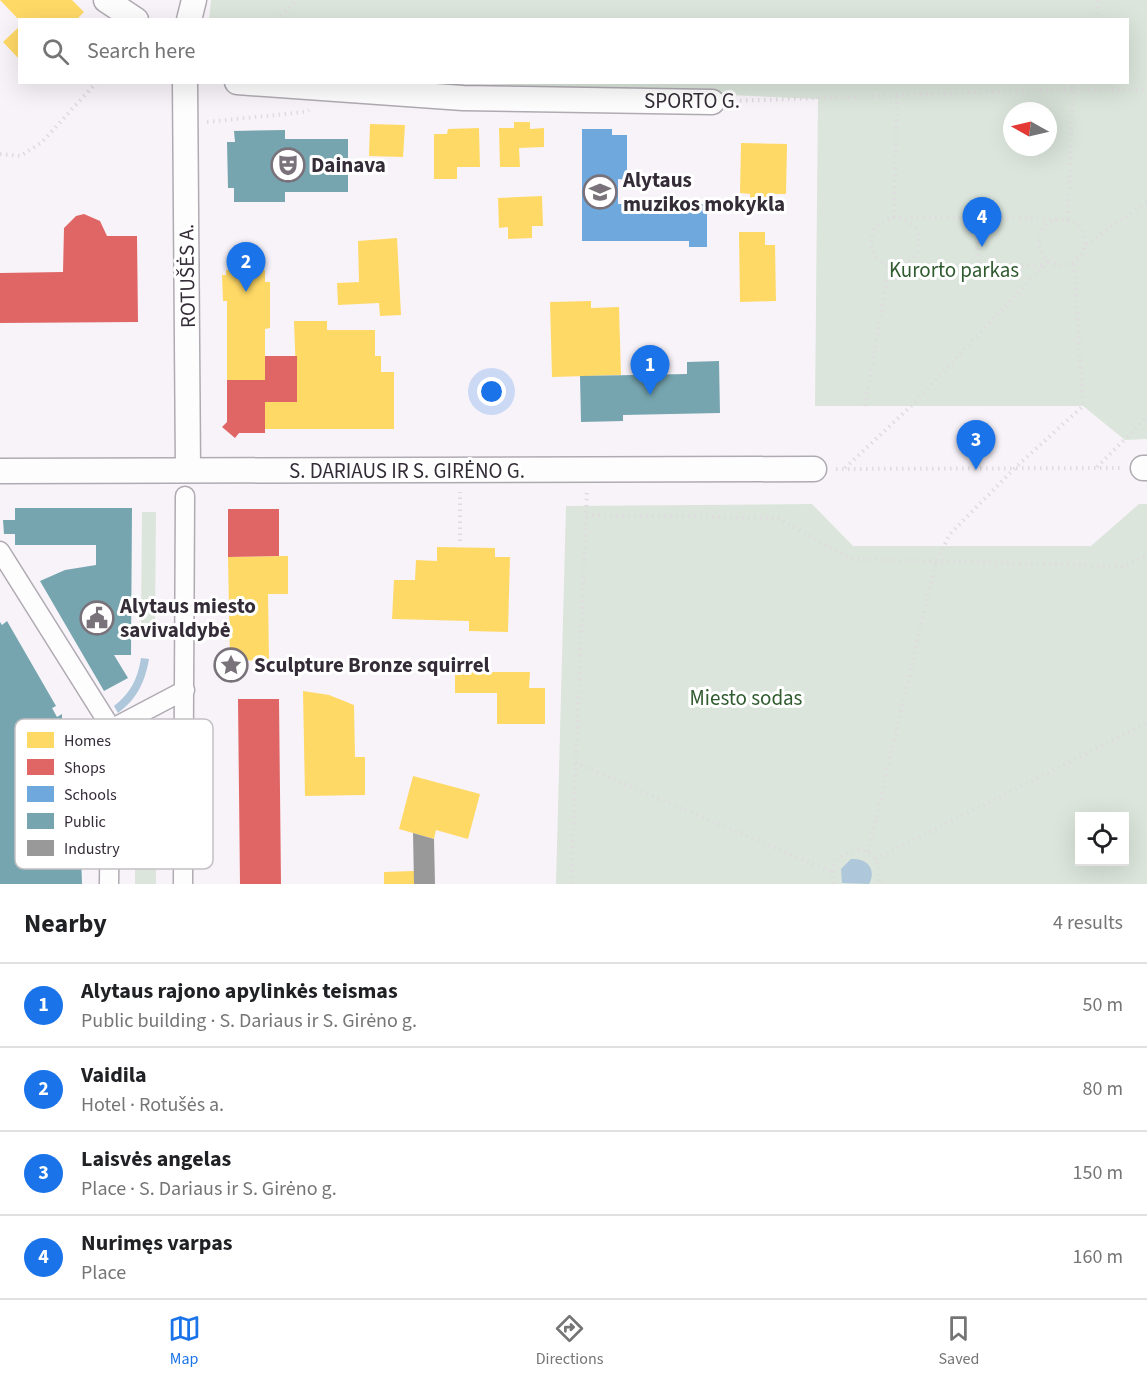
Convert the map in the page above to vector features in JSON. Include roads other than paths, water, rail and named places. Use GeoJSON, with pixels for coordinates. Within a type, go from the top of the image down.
{"type":"FeatureCollection","features":[{"type":"Feature","properties":{"kind":"street"},"geometry":{"type":"LineString","coordinates":[[106,0],[133,18]]}},
{"type":"Feature","properties":{"kind":"street"},"geometry":{"type":"LineString","coordinates":[[190,18],[194,0]]}},
{"type":"Feature","properties":{"kind":"street","name":"ROTUŠĖS A."},"geometry":{"type":"LineString","coordinates":[[185,84],[188,470]]}},
{"type":"Feature","properties":{"kind":"street","name":"SPORTO G."},"geometry":{"type":"LineString","coordinates":[[263,84],[463,98],[712,102]]}},
{"type":"Feature","properties":{"kind":"street","name":"S. DARIAUS IR S. GIRĖNO G."},"geometry":{"type":"LineString","coordinates":[[0,471],[814,469]]}},
{"type":"Feature","properties":{"kind":"street"},"geometry":{"type":"LineString","coordinates":[[185,496],[185,719]]}},
{"type":"Feature","properties":{"kind":"street"},"geometry":{"type":"LineString","coordinates":[[0,551],[105,719]]}},
{"type":"Feature","properties":{"kind":"street"},"geometry":{"type":"LineString","coordinates":[[130,719],[185,690]]}},
{"type":"Feature","properties":{"kind":"street"},"geometry":{"type":"LineString","coordinates":[[109,869],[109,884]]}},
{"type":"Feature","properties":{"kind":"street"},"geometry":{"type":"LineString","coordinates":[[183,869],[183,884]]}},
{"type":"Feature","properties":{"kind":"water"},"geometry":{"type":"Polygon","coordinates":[[[141,658],[149,659],[142,683],[135,696],[118,713],[114,706],[133,685],[141,658]]]}},
{"type":"Feature","properties":{"kind":"water"},"geometry":{"type":"Polygon","coordinates":[[[851,859],[862,860],[869,866],[872,874],[869,884],[842,883],[841,869],[851,859]]]}},
{"type":"Feature","properties":{"kind":"place","name":"Dainava"},"geometry":{"type":"Point","coordinates":[288,165]}},
{"type":"Feature","properties":{"kind":"place","name":"Alytaus muzikos mokykla"},"geometry":{"type":"Point","coordinates":[600,192]}},
{"type":"Feature","properties":{"kind":"place","name":"Nurimęs varpas"},"geometry":{"type":"Point","coordinates":[982,247]}},
{"type":"Feature","properties":{"kind":"place","name":"Vaidila"},"geometry":{"type":"Point","coordinates":[246,292]}},
{"type":"Feature","properties":{"kind":"place","name":"Alytaus rajono apylinkės teismas"},"geometry":{"type":"Point","coordinates":[650,395]}},
{"type":"Feature","properties":{"kind":"place","name":"Laisvės angelas"},"geometry":{"type":"Point","coordinates":[976,470]}},
{"type":"Feature","properties":{"kind":"place","name":"Alytaus miesto savivaldybė"},"geometry":{"type":"Point","coordinates":[97,618]}},
{"type":"Feature","properties":{"kind":"place","name":"Sculpture Bronze squirrel"},"geometry":{"type":"Point","coordinates":[231,665]}},
{"type":"Feature","properties":{"kind":"park label","name":"Kurorto parkas"},"geometry":{"type":"Point","coordinates":[954,270]}},
{"type":"Feature","properties":{"kind":"park label","name":"Miesto sodas"},"geometry":{"type":"Point","coordinates":[746,698]}}]}
